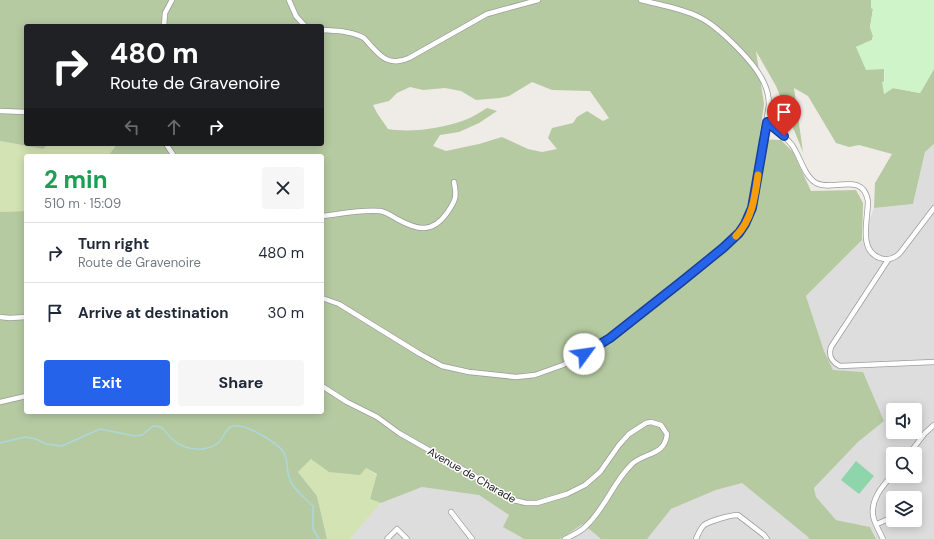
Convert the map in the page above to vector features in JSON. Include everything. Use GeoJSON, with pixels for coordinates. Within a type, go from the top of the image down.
{"type":"FeatureCollection","features":[{"type":"Feature","properties":{"kind":"street"},"geometry":{"type":"LineString","coordinates":[[164,24],[165,13],[172,0]]}},
{"type":"Feature","properties":{"kind":"street"},"geometry":{"type":"LineString","coordinates":[[289,0],[296,16],[303,24]]}},
{"type":"Feature","properties":{"kind":"street"},"geometry":{"type":"LineString","coordinates":[[324,30],[345,32],[360,36],[364,38],[382,57],[390,61],[398,62],[409,58],[487,14],[538,0]]}},
{"type":"Feature","properties":{"kind":"street"},"geometry":{"type":"LineString","coordinates":[[324,299],[339,304],[442,366],[462,371],[511,377],[526,377],[548,371],[576,359],[601,344],[681,282],[739,233],[752,208],[767,122],[769,99],[763,80],[753,65],[712,25],[686,12],[641,0]]}},
{"type":"Feature","properties":{"kind":"street"},"geometry":{"type":"LineString","coordinates":[[0,111],[24,112]]}},
{"type":"Feature","properties":{"kind":"street"},"geometry":{"type":"LineString","coordinates":[[767,122],[791,143],[808,176],[813,181],[826,186],[852,184],[863,190],[868,201],[867,245],[875,256],[888,260],[895,258],[902,251],[934,208]]}},
{"type":"Feature","properties":{"kind":"street"},"geometry":{"type":"LineString","coordinates":[[324,216],[382,211],[400,221],[416,227],[428,228],[441,221],[455,201],[456,194],[454,182]]}},
{"type":"Feature","properties":{"kind":"street"},"geometry":{"type":"LineString","coordinates":[[888,260],[831,347],[829,352],[830,358],[834,363],[840,366],[934,362]]}},
{"type":"Feature","properties":{"kind":"street"},"geometry":{"type":"LineString","coordinates":[[0,317],[10,318],[24,316]]}},
{"type":"Feature","properties":{"kind":"street","name":"Avenue de Charade"},"geometry":{"type":"LineString","coordinates":[[324,387],[347,402],[377,417],[399,433],[514,500],[526,504],[537,503],[567,494],[585,485],[600,472],[619,445],[634,431],[646,423],[652,422],[661,425],[667,434],[665,443],[661,448],[633,463],[616,483],[592,520],[585,528],[565,539]]}},
{"type":"Feature","properties":{"kind":"street"},"geometry":{"type":"LineString","coordinates":[[0,402],[24,396]]}},
{"type":"Feature","properties":{"kind":"street"},"geometry":{"type":"LineString","coordinates":[[914,447],[934,425]]}},
{"type":"Feature","properties":{"kind":"street"},"geometry":{"type":"LineString","coordinates":[[883,539],[873,516],[876,495],[886,483]]}},
{"type":"Feature","properties":{"kind":"street"},"geometry":{"type":"LineString","coordinates":[[451,512],[472,539]]}},
{"type":"Feature","properties":{"kind":"street"},"geometry":{"type":"LineString","coordinates":[[696,539],[699,532],[705,525],[732,515],[738,515],[764,534],[767,539]]}},
{"type":"Feature","properties":{"kind":"street"},"geometry":{"type":"LineString","coordinates":[[877,524],[886,521]]}},
{"type":"Feature","properties":{"kind":"street"},"geometry":{"type":"LineString","coordinates":[[387,539],[397,529],[407,539]]}},
{"type":"Feature","properties":{"kind":"shaded area"},"geometry":{"type":"Polygon","coordinates":[[[934,144],[934,539],[876,539],[870,527],[836,520],[816,498],[814,488],[858,442],[884,421],[833,370],[824,351],[806,296],[862,240],[874,208],[913,204],[925,152],[934,144]]]}},
{"type":"Feature","properties":{"kind":"shaded area"},"geometry":{"type":"Polygon","coordinates":[[[742,483],[809,539],[646,539],[671,509],[716,490],[742,483]]]}},
{"type":"Feature","properties":{"kind":"shaded area"},"geometry":{"type":"Polygon","coordinates":[[[422,487],[479,494],[509,515],[504,527],[524,539],[350,539],[381,503],[422,487]]]}},
{"type":"Feature","properties":{"kind":"shaded area"},"geometry":{"type":"Polygon","coordinates":[[[583,524],[601,539],[560,539],[583,524]]]}},
{"type":"Feature","properties":{"kind":"green space"},"geometry":{"type":"Polygon","coordinates":[[[0,0],[871,0],[871,8],[873,9],[870,27],[873,36],[872,40],[856,47],[884,69],[884,94],[893,88],[920,93],[934,69],[934,144],[925,152],[913,204],[874,208],[875,183],[892,154],[859,145],[849,147],[836,143],[808,96],[794,88],[803,152],[776,86],[756,51],[764,104],[759,139],[781,140],[793,152],[811,191],[856,190],[863,203],[862,240],[806,296],[824,351],[833,370],[863,372],[884,421],[858,442],[814,488],[816,497],[836,520],[870,527],[876,539],[809,539],[742,483],[716,490],[671,509],[647,539],[601,539],[583,524],[560,539],[524,539],[503,527],[509,515],[479,495],[422,487],[381,503],[370,499],[377,474],[366,468],[360,475],[329,472],[311,459],[298,472],[317,496],[327,539],[0,539],[0,212],[24,211],[24,414],[324,414],[324,154],[110,154],[116,146],[324,146],[324,24],[24,24],[24,145],[0,141],[0,0]],[[532,82],[509,96],[476,100],[461,91],[445,88],[423,90],[410,87],[397,93],[389,101],[373,105],[388,129],[397,130],[417,130],[447,125],[465,120],[487,108],[497,111],[479,123],[459,132],[440,135],[433,146],[446,151],[479,144],[502,137],[528,149],[542,152],[557,149],[548,138],[552,128],[573,123],[577,117],[587,111],[603,121],[609,118],[590,91],[552,90],[532,82]]]}},
{"type":"Feature","properties":{"kind":"green space"},"geometry":{"type":"Polygon","coordinates":[[[871,0],[934,0],[934,69],[920,93],[893,88],[884,94],[882,82],[885,81],[884,69],[866,70],[856,47],[872,40],[873,36],[870,27],[873,9],[871,8],[871,0]]]}},
{"type":"Feature","properties":{"kind":"green space"},"geometry":{"type":"Polygon","coordinates":[[[0,141],[42,149],[46,146],[116,146],[110,154],[24,154],[24,211],[0,212],[0,141]]]}},
{"type":"Feature","properties":{"kind":"green space"},"geometry":{"type":"Polygon","coordinates":[[[27,146],[47,146],[43,149],[27,146]]]}},
{"type":"Feature","properties":{"kind":"green space"},"geometry":{"type":"Polygon","coordinates":[[[311,459],[366,468],[377,475],[370,499],[381,503],[350,539],[327,539],[317,496],[298,472],[311,459]]]}},
{"type":"Feature","properties":{"kind":"green space"},"geometry":{"type":"Polygon","coordinates":[[[856,461],[874,476],[859,494],[841,480],[856,461]]]}},
{"type":"Feature","properties":{"kind":"waterway"},"geometry":{"type":"LineString","coordinates":[[0,443],[25,437],[36,439],[46,444],[62,446],[100,429],[135,436],[142,435],[153,426],[157,426],[163,428],[172,439],[180,445],[202,449],[217,444],[230,427],[239,426],[246,428],[262,435],[282,450],[285,455],[292,484],[313,506],[313,529],[319,539]]}},
{"type":"Feature","properties":{"kind":"slow traffic"},"geometry":{"type":"LineString","coordinates":[[736,236],[750,214],[758,175]]}},
{"type":"Feature","properties":{"kind":"route"},"geometry":{"type":"LineString","coordinates":[[584,354],[610,338],[723,248],[739,233],[752,208],[767,122],[784,136]]}}]}
